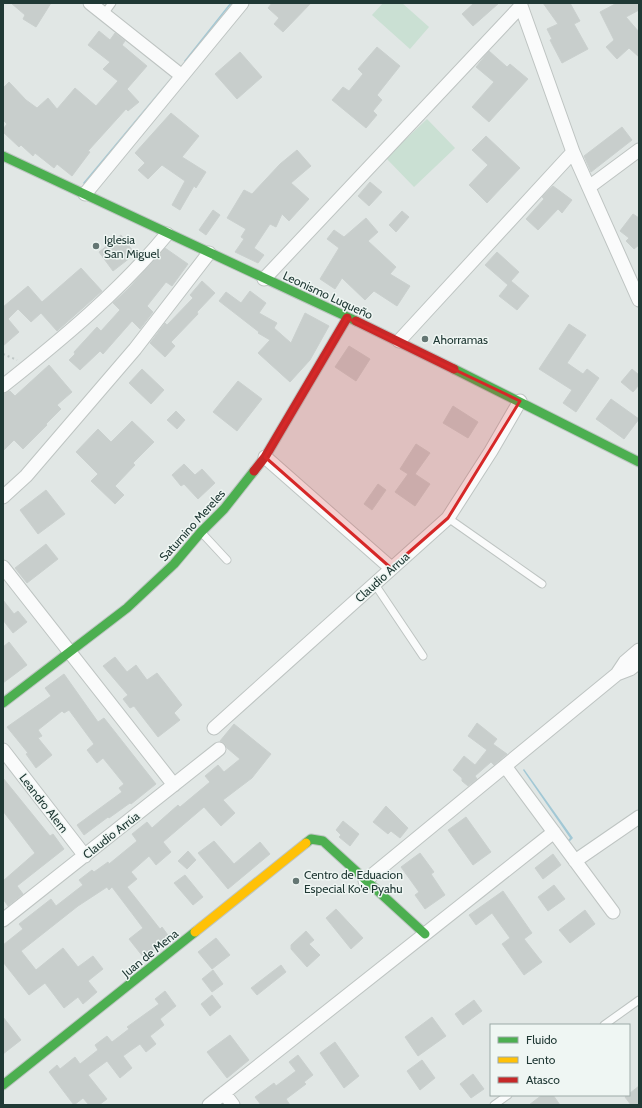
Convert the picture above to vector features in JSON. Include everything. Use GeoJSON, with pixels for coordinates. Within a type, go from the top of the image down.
{"type":"FeatureCollection","features":[{"type":"Feature","properties":{"kind":"street"},"geometry":{"type":"LineString","coordinates":[[90,3],[182,76]]}},
{"type":"Feature","properties":{"kind":"street"},"geometry":{"type":"LineString","coordinates":[[86,194],[242,3]]}},
{"type":"Feature","properties":{"kind":"street"},"geometry":{"type":"LineString","coordinates":[[264,279],[521,4],[573,152],[639,300]]}},
{"type":"Feature","properties":{"kind":"street"},"geometry":{"type":"LineString","coordinates":[[589,187],[639,150]]}},
{"type":"Feature","properties":{"kind":"street"},"geometry":{"type":"LineString","coordinates":[[399,342],[573,152]]}},
{"type":"Feature","properties":{"kind":"street","name":"Leonismo Luqueño"},"geometry":{"type":"LineString","coordinates":[[3,156],[399,342],[638,460]]}},
{"type":"Feature","properties":{"kind":"street"},"geometry":{"type":"LineString","coordinates":[[3,386],[73,330],[106,300],[142,265],[167,234]]}},
{"type":"Feature","properties":{"kind":"street"},"geometry":{"type":"LineString","coordinates":[[3,497],[26,476],[121,367],[166,311],[209,253]]}},
{"type":"Feature","properties":{"kind":"street","name":"Saturnino Mereles"},"geometry":{"type":"LineString","coordinates":[[3,703],[70,653],[126,608],[174,564],[201,532],[224,510],[265,457],[347,318]]}},
{"type":"Feature","properties":{"kind":"street","name":"Claudio Arrua"},"geometry":{"type":"LineString","coordinates":[[214,728],[448,518],[491,451],[520,401]]}},
{"type":"Feature","properties":{"kind":"street"},"geometry":{"type":"LineString","coordinates":[[265,457],[391,568]]}},
{"type":"Feature","properties":{"kind":"street"},"geometry":{"type":"LineString","coordinates":[[3,567],[174,785]]}},
{"type":"Feature","properties":{"kind":"street"},"geometry":{"type":"LineString","coordinates":[[425,934],[365,881],[617,674],[625,662],[639,650]]}},
{"type":"Feature","properties":{"kind":"street"},"geometry":{"type":"LineString","coordinates":[[617,674],[630,669],[639,662]]}},
{"type":"Feature","properties":{"kind":"street","name":"Claudio Arrúa"},"geometry":{"type":"LineString","coordinates":[[3,920],[219,749]]}},
{"type":"Feature","properties":{"kind":"street","name":"Leandro Alem"},"geometry":{"type":"LineString","coordinates":[[3,750],[85,856]]}},
{"type":"Feature","properties":{"kind":"street"},"geometry":{"type":"LineString","coordinates":[[505,766],[613,912]]}},
{"type":"Feature","properties":{"kind":"street"},"geometry":{"type":"LineString","coordinates":[[575,861],[639,817]]}},
{"type":"Feature","properties":{"kind":"street"},"geometry":{"type":"LineString","coordinates":[[209,1105],[554,832]]}},
{"type":"Feature","properties":{"kind":"street","name":"Juan de Mena"},"geometry":{"type":"LineString","coordinates":[[3,1085],[312,839],[323,841],[365,881]]}},
{"type":"Feature","properties":{"kind":"street"},"geometry":{"type":"LineString","coordinates":[[224,1094],[233,1105]]}},
{"type":"Feature","properties":{"kind":"lane"},"geometry":{"type":"LineString","coordinates":[[104,14],[112,3]]}},
{"type":"Feature","properties":{"kind":"lane"},"geometry":{"type":"LineString","coordinates":[[448,518],[542,584]]}},
{"type":"Feature","properties":{"kind":"lane"},"geometry":{"type":"LineString","coordinates":[[201,532],[227,560]]}},
{"type":"Feature","properties":{"kind":"lane"},"geometry":{"type":"LineString","coordinates":[[374,583],[423,656]]}},
{"type":"Feature","properties":{"kind":"lane"},"geometry":{"type":"LineString","coordinates":[[605,1024],[639,1000]]}},
{"type":"Feature","properties":{"kind":"lane"},"geometry":{"type":"LineString","coordinates":[[494,1105],[507,1096]]}},
{"type":"Feature","properties":{"kind":"highlighted area"},"geometry":{"type":"Polygon","coordinates":[[[347,318],[520,401],[448,518],[391,568],[265,457],[347,318]]]}},
{"type":"Feature","properties":{"kind":"green space"},"geometry":{"type":"Polygon","coordinates":[[[383,3],[402,3],[429,27],[410,49],[372,15],[383,3]]]}},
{"type":"Feature","properties":{"kind":"green space"},"geometry":{"type":"Polygon","coordinates":[[[427,119],[455,148],[414,187],[386,158],[427,119]]]}},
{"type":"Feature","properties":{"kind":"water"},"geometry":{"type":"Polygon","coordinates":[[[230,3],[232,3],[185,62],[184,61],[230,3]]]}},
{"type":"Feature","properties":{"kind":"water"},"geometry":{"type":"Polygon","coordinates":[[[173,75],[84,184],[83,183],[173,75]]]}},
{"type":"Feature","properties":{"kind":"water"},"geometry":{"type":"Polygon","coordinates":[[[524,769],[573,838],[568,843],[567,841],[570,838],[523,770],[524,769]]]}},
{"type":"Feature","properties":{"kind":"building"},"geometry":{"type":"Polygon","coordinates":[[[11,3],[51,3],[36,27],[23,19],[25,15],[11,3]]]}},
{"type":"Feature","properties":{"kind":"building"},"geometry":{"type":"Polygon","coordinates":[[[272,3],[311,3],[283,32],[274,24],[279,18],[268,8],[272,3]]]}},
{"type":"Feature","properties":{"kind":"building"},"geometry":{"type":"Polygon","coordinates":[[[474,3],[499,3],[473,26],[462,14],[474,3]]]}},
{"type":"Feature","properties":{"kind":"building"},"geometry":{"type":"Polygon","coordinates":[[[543,3],[570,3],[580,21],[574,24],[588,49],[562,63],[550,40],[552,39],[547,29],[558,24],[543,3]]]}},
{"type":"Feature","properties":{"kind":"building"},"geometry":{"type":"Polygon","coordinates":[[[617,3],[637,3],[639,10],[626,17],[639,32],[639,57],[629,48],[617,59],[606,47],[614,40],[600,12],[617,3]]]}},
{"type":"Feature","properties":{"kind":"building"},"geometry":{"type":"Polygon","coordinates":[[[99,31],[110,40],[115,33],[125,41],[122,45],[147,66],[127,89],[139,102],[128,111],[126,109],[88,151],[90,152],[72,176],[57,164],[54,168],[35,153],[33,156],[21,145],[19,147],[3,132],[3,129],[7,124],[3,120],[3,88],[9,82],[26,100],[37,108],[48,98],[57,109],[75,88],[96,106],[118,81],[103,69],[110,62],[88,45],[99,31]]]}},
{"type":"Feature","properties":{"kind":"building"},"geometry":{"type":"Polygon","coordinates":[[[377,47],[400,66],[377,95],[382,100],[373,111],[377,115],[366,128],[332,100],[343,87],[349,91],[363,74],[358,69],[377,47]]]}},
{"type":"Feature","properties":{"kind":"building"},"geometry":{"type":"Polygon","coordinates":[[[489,51],[507,67],[510,64],[528,79],[489,122],[472,107],[494,82],[476,67],[489,51]]]}},
{"type":"Feature","properties":{"kind":"building"},"geometry":{"type":"Polygon","coordinates":[[[240,52],[262,77],[237,99],[215,74],[240,52]]]}},
{"type":"Feature","properties":{"kind":"building"},"geometry":{"type":"Polygon","coordinates":[[[171,113],[199,136],[182,157],[206,172],[196,188],[194,186],[180,210],[172,205],[185,181],[162,165],[148,179],[138,170],[145,163],[135,153],[171,113]]]}},
{"type":"Feature","properties":{"kind":"building"},"geometry":{"type":"Polygon","coordinates":[[[622,127],[632,140],[591,172],[584,156],[622,127]]]}},
{"type":"Feature","properties":{"kind":"building"},"geometry":{"type":"Polygon","coordinates":[[[486,136],[520,168],[487,203],[469,185],[488,165],[472,150],[486,136]]]}},
{"type":"Feature","properties":{"kind":"building"},"geometry":{"type":"Polygon","coordinates":[[[297,150],[311,166],[291,183],[309,199],[289,221],[282,214],[276,227],[270,224],[254,248],[264,255],[258,263],[235,252],[244,239],[241,237],[246,229],[227,218],[244,190],[252,194],[280,164],[297,150]]]}},
{"type":"Feature","properties":{"kind":"building"},"geometry":{"type":"Polygon","coordinates":[[[370,182],[382,192],[369,206],[358,196],[370,182]]]}},
{"type":"Feature","properties":{"kind":"building"},"geometry":{"type":"Polygon","coordinates":[[[553,186],[572,200],[562,213],[558,209],[538,230],[526,219],[544,199],[542,197],[553,186]]]}},
{"type":"Feature","properties":{"kind":"building"},"geometry":{"type":"Polygon","coordinates":[[[213,210],[220,215],[206,235],[199,230],[213,210]]]}},
{"type":"Feature","properties":{"kind":"building"},"geometry":{"type":"Polygon","coordinates":[[[402,211],[409,217],[396,232],[389,225],[402,211]]]}},
{"type":"Feature","properties":{"kind":"building"},"geometry":{"type":"Polygon","coordinates":[[[633,214],[639,218],[639,245],[634,249],[626,241],[629,238],[620,231],[633,214]]]}},
{"type":"Feature","properties":{"kind":"building"},"geometry":{"type":"Polygon","coordinates":[[[366,218],[378,232],[368,241],[396,267],[390,274],[410,286],[397,306],[374,291],[365,300],[342,278],[335,289],[320,279],[339,248],[327,239],[334,230],[344,237],[366,218]]]}},
{"type":"Feature","properties":{"kind":"building"},"geometry":{"type":"Polygon","coordinates":[[[121,235],[135,254],[113,271],[99,252],[121,235]]]}},
{"type":"Feature","properties":{"kind":"building"},"geometry":{"type":"Polygon","coordinates":[[[165,248],[188,264],[172,286],[166,282],[147,306],[153,312],[140,329],[132,321],[103,354],[100,351],[80,370],[69,360],[75,354],[74,352],[97,327],[101,331],[120,310],[113,303],[128,289],[165,248]]]}},
{"type":"Feature","properties":{"kind":"building"},"geometry":{"type":"Polygon","coordinates":[[[497,252],[519,272],[511,281],[529,296],[517,310],[499,296],[508,285],[485,265],[497,252]]]}},
{"type":"Feature","properties":{"kind":"building"},"geometry":{"type":"Polygon","coordinates":[[[81,268],[102,291],[57,331],[41,313],[31,322],[18,309],[8,319],[19,332],[3,346],[3,307],[28,286],[42,302],[81,268]]]}},
{"type":"Feature","properties":{"kind":"building"},"geometry":{"type":"Polygon","coordinates":[[[202,281],[215,293],[197,312],[198,314],[171,342],[175,346],[165,357],[150,343],[165,323],[167,325],[193,298],[190,295],[202,281]]]}},
{"type":"Feature","properties":{"kind":"building"},"geometry":{"type":"Polygon","coordinates":[[[250,291],[266,303],[259,313],[277,323],[274,328],[291,343],[305,313],[329,326],[310,360],[290,382],[258,353],[270,340],[258,333],[259,332],[219,301],[226,292],[241,303],[250,291]]]}},
{"type":"Feature","properties":{"kind":"building"},"geometry":{"type":"Polygon","coordinates":[[[569,324],[586,335],[567,363],[583,374],[587,369],[599,378],[576,412],[563,403],[572,390],[539,369],[569,324]]]}},
{"type":"Feature","properties":{"kind":"building"},"geometry":{"type":"Polygon","coordinates":[[[349,346],[370,359],[356,381],[335,367],[349,346]]]}},
{"type":"Feature","properties":{"kind":"building"},"geometry":{"type":"Polygon","coordinates":[[[49,365],[72,392],[57,405],[61,409],[23,449],[14,440],[3,451],[3,394],[10,391],[15,396],[49,365]]]}},
{"type":"Feature","properties":{"kind":"building"},"geometry":{"type":"Polygon","coordinates":[[[142,369],[164,390],[151,404],[129,383],[142,369]]]}},
{"type":"Feature","properties":{"kind":"building"},"geometry":{"type":"Polygon","coordinates":[[[632,369],[639,375],[639,385],[633,392],[621,382],[632,369]]]}},
{"type":"Feature","properties":{"kind":"building"},"geometry":{"type":"Polygon","coordinates":[[[238,381],[262,399],[237,431],[213,412],[238,381]]]}},
{"type":"Feature","properties":{"kind":"building"},"geometry":{"type":"Polygon","coordinates":[[[611,399],[639,419],[624,439],[596,419],[611,399]]]}},
{"type":"Feature","properties":{"kind":"building"},"geometry":{"type":"Polygon","coordinates":[[[453,406],[478,422],[468,438],[443,423],[453,406]]]}},
{"type":"Feature","properties":{"kind":"building"},"geometry":{"type":"Polygon","coordinates":[[[176,411],[185,420],[177,429],[167,420],[176,411]]]}},
{"type":"Feature","properties":{"kind":"building"},"geometry":{"type":"Polygon","coordinates":[[[132,421],[154,442],[133,463],[135,465],[115,486],[124,495],[115,504],[91,481],[98,474],[76,452],[98,429],[111,442],[132,421]]]}},
{"type":"Feature","properties":{"kind":"building"},"geometry":{"type":"Polygon","coordinates":[[[416,444],[430,453],[415,474],[430,484],[415,506],[395,492],[408,474],[400,469],[416,444]]]}},
{"type":"Feature","properties":{"kind":"building"},"geometry":{"type":"Polygon","coordinates":[[[184,464],[195,475],[202,469],[215,483],[198,499],[184,484],[181,486],[172,475],[184,464]]]}},
{"type":"Feature","properties":{"kind":"building"},"geometry":{"type":"Polygon","coordinates":[[[378,484],[386,490],[372,510],[364,504],[378,484]]]}},
{"type":"Feature","properties":{"kind":"building"},"geometry":{"type":"Polygon","coordinates":[[[46,490],[65,514],[38,534],[20,510],[46,490]]]}},
{"type":"Feature","properties":{"kind":"building"},"geometry":{"type":"Polygon","coordinates":[[[46,544],[58,559],[27,583],[15,568],[46,544]]]}},
{"type":"Feature","properties":{"kind":"building"},"geometry":{"type":"Polygon","coordinates":[[[3,600],[14,614],[18,611],[27,622],[13,633],[3,620],[3,600]]]}},
{"type":"Feature","properties":{"kind":"building"},"geometry":{"type":"Polygon","coordinates":[[[9,642],[27,665],[3,683],[3,647],[9,642]]]}},
{"type":"Feature","properties":{"kind":"building"},"geometry":{"type":"Polygon","coordinates":[[[115,657],[127,672],[136,665],[147,680],[157,673],[182,705],[174,713],[180,720],[158,737],[134,706],[130,708],[123,699],[128,695],[103,666],[115,657]]]}},
{"type":"Feature","properties":{"kind":"building"},"geometry":{"type":"Polygon","coordinates":[[[64,674],[98,722],[104,718],[156,784],[131,804],[130,803],[109,818],[108,817],[84,835],[77,825],[122,792],[119,788],[124,784],[103,758],[97,763],[87,750],[94,744],[69,710],[64,713],[62,711],[38,730],[42,736],[38,738],[52,755],[36,768],[26,754],[28,753],[7,727],[51,696],[45,688],[64,674]]]}},
{"type":"Feature","properties":{"kind":"building"},"geometry":{"type":"Polygon","coordinates":[[[477,723],[497,739],[493,744],[507,754],[494,765],[491,762],[475,776],[477,779],[468,786],[453,770],[464,756],[475,765],[487,750],[468,736],[477,723]]]}},
{"type":"Feature","properties":{"kind":"building"},"geometry":{"type":"Polygon","coordinates":[[[234,724],[271,754],[252,778],[223,800],[235,813],[221,826],[204,807],[163,842],[171,852],[156,865],[149,856],[131,872],[137,879],[127,887],[160,929],[162,927],[170,938],[144,958],[129,939],[143,928],[112,887],[109,890],[107,887],[78,906],[21,951],[36,970],[63,948],[78,967],[93,956],[103,969],[88,981],[97,992],[83,1004],[78,997],[64,1008],[45,983],[29,995],[3,962],[3,945],[23,929],[19,924],[51,899],[56,906],[83,885],[79,880],[92,870],[94,872],[108,862],[109,864],[137,841],[132,834],[147,822],[152,828],[178,805],[180,807],[210,782],[205,776],[218,765],[224,772],[240,759],[220,741],[234,724]]]}},
{"type":"Feature","properties":{"kind":"building"},"geometry":{"type":"Polygon","coordinates":[[[3,778],[50,836],[53,834],[64,849],[17,886],[23,894],[8,906],[3,899],[3,881],[35,853],[3,811],[3,778]]]}},
{"type":"Feature","properties":{"kind":"building"},"geometry":{"type":"Polygon","coordinates":[[[386,806],[408,828],[400,838],[391,831],[388,834],[373,822],[386,806]]]}},
{"type":"Feature","properties":{"kind":"building"},"geometry":{"type":"Polygon","coordinates":[[[466,817],[491,852],[473,865],[448,830],[466,817]]]}},
{"type":"Feature","properties":{"kind":"building"},"geometry":{"type":"Polygon","coordinates":[[[343,821],[359,834],[350,846],[339,837],[341,835],[336,830],[343,821]]]}},
{"type":"Feature","properties":{"kind":"building"},"geometry":{"type":"Polygon","coordinates":[[[214,841],[234,864],[260,842],[270,854],[228,889],[198,853],[214,841]]]}},
{"type":"Feature","properties":{"kind":"building"},"geometry":{"type":"Polygon","coordinates":[[[188,851],[196,860],[187,869],[178,861],[188,851]]]}},
{"type":"Feature","properties":{"kind":"building"},"geometry":{"type":"Polygon","coordinates":[[[420,853],[434,872],[431,874],[445,895],[425,909],[415,895],[419,892],[401,867],[420,853]]]}},
{"type":"Feature","properties":{"kind":"building"},"geometry":{"type":"Polygon","coordinates":[[[553,854],[561,865],[543,879],[535,868],[553,854]]]}},
{"type":"Feature","properties":{"kind":"building"},"geometry":{"type":"Polygon","coordinates":[[[185,875],[203,897],[193,905],[174,883],[185,875]]]}},
{"type":"Feature","properties":{"kind":"building"},"geometry":{"type":"Polygon","coordinates":[[[554,885],[565,899],[548,911],[538,897],[554,885]]]}},
{"type":"Feature","properties":{"kind":"building"},"geometry":{"type":"Polygon","coordinates":[[[503,891],[532,933],[524,939],[542,962],[524,975],[502,944],[510,938],[492,913],[476,925],[469,915],[503,891]]]}},
{"type":"Feature","properties":{"kind":"building"},"geometry":{"type":"Polygon","coordinates":[[[336,909],[363,938],[351,949],[326,918],[336,909]]]}},
{"type":"Feature","properties":{"kind":"building"},"geometry":{"type":"Polygon","coordinates":[[[585,910],[595,924],[570,943],[559,930],[585,910]]]}},
{"type":"Feature","properties":{"kind":"building"},"geometry":{"type":"Polygon","coordinates":[[[306,931],[314,940],[309,944],[320,955],[307,967],[291,949],[291,945],[306,931]]]}},
{"type":"Feature","properties":{"kind":"building"},"geometry":{"type":"Polygon","coordinates":[[[216,938],[230,955],[212,969],[198,952],[216,938]]]}},
{"type":"Feature","properties":{"kind":"building"},"geometry":{"type":"Polygon","coordinates":[[[281,965],[286,972],[257,995],[251,988],[281,965]]]}},
{"type":"Feature","properties":{"kind":"building"},"geometry":{"type":"Polygon","coordinates":[[[213,970],[223,984],[212,992],[202,979],[213,970]]]}},
{"type":"Feature","properties":{"kind":"building"},"geometry":{"type":"Polygon","coordinates":[[[165,991],[176,1006],[160,1019],[164,1025],[150,1036],[156,1044],[146,1052],[140,1044],[123,1056],[132,1068],[120,1078],[107,1061],[88,1075],[107,1099],[99,1105],[89,1105],[83,1098],[74,1105],[49,1072],[57,1065],[60,1069],[75,1057],[80,1064],[98,1050],[95,1045],[107,1036],[112,1042],[129,1029],[127,1027],[159,1004],[155,999],[165,991]]]}},
{"type":"Feature","properties":{"kind":"building"},"geometry":{"type":"Polygon","coordinates":[[[212,995],[221,1007],[210,1016],[201,1004],[212,995]]]}},
{"type":"Feature","properties":{"kind":"building"},"geometry":{"type":"Polygon","coordinates":[[[474,1000],[482,1011],[463,1025],[455,1014],[474,1000]]]}},
{"type":"Feature","properties":{"kind":"building"},"geometry":{"type":"Polygon","coordinates":[[[3,1017],[21,1040],[3,1054],[3,1017]]]}},
{"type":"Feature","properties":{"kind":"building"},"geometry":{"type":"Polygon","coordinates":[[[432,1017],[446,1036],[418,1056],[405,1037],[432,1017]]]}},
{"type":"Feature","properties":{"kind":"building"},"geometry":{"type":"Polygon","coordinates":[[[230,1035],[249,1060],[227,1078],[207,1052],[230,1035]]]}},
{"type":"Feature","properties":{"kind":"building"},"geometry":{"type":"Polygon","coordinates":[[[335,1042],[359,1076],[344,1088],[320,1053],[335,1042]]]}},
{"type":"Feature","properties":{"kind":"building"},"geometry":{"type":"Polygon","coordinates":[[[298,1055],[313,1075],[304,1082],[306,1084],[286,1099],[290,1105],[261,1105],[255,1097],[274,1083],[276,1086],[296,1071],[289,1062],[298,1055]]]}},
{"type":"Feature","properties":{"kind":"building"},"geometry":{"type":"Polygon","coordinates":[[[422,1060],[435,1078],[420,1090],[407,1071],[422,1060]]]}},
{"type":"Feature","properties":{"kind":"building"},"geometry":{"type":"Polygon","coordinates":[[[473,1074],[484,1089],[471,1098],[460,1084],[473,1074]]]}},
{"type":"Feature","properties":{"kind":"building"},"geometry":{"type":"Polygon","coordinates":[[[639,1086],[639,1105],[631,1105],[625,1097],[630,1096],[630,1093],[639,1086]]]}},
{"type":"Feature","properties":{"kind":"building"},"geometry":{"type":"Polygon","coordinates":[[[541,1096],[554,1096],[560,1105],[529,1105],[541,1096]]]}},
{"type":"Feature","properties":{"kind":"traffic: fast"},"geometry":{"type":"LineString","coordinates":[[3,156],[356,321]]}},
{"type":"Feature","properties":{"kind":"traffic: fast"},"geometry":{"type":"LineString","coordinates":[[454,369],[639,462]]}},
{"type":"Feature","properties":{"kind":"traffic: fast"},"geometry":{"type":"LineString","coordinates":[[3,703],[127,608],[174,564],[201,532],[224,509],[254,471]]}},
{"type":"Feature","properties":{"kind":"traffic: fast"},"geometry":{"type":"LineString","coordinates":[[306,843],[311,839],[323,841],[425,934]]}},
{"type":"Feature","properties":{"kind":"traffic: fast"},"geometry":{"type":"LineString","coordinates":[[3,1085],[195,932]]}},
{"type":"Feature","properties":{"kind":"traffic: slow"},"geometry":{"type":"LineString","coordinates":[[195,932],[306,843]]}},
{"type":"Feature","properties":{"kind":"traffic: jam"},"geometry":{"type":"LineString","coordinates":[[254,471],[265,457],[347,318]]}},
{"type":"Feature","properties":{"kind":"traffic: jam"},"geometry":{"type":"LineString","coordinates":[[356,321],[454,369]]}},
{"type":"Feature","properties":{"kind":"place","name":"Iglesia San Miguel"},"geometry":{"type":"Point","coordinates":[96,246]}},
{"type":"Feature","properties":{"kind":"place","name":"Ahorramas"},"geometry":{"type":"Point","coordinates":[425,339]}},
{"type":"Feature","properties":{"kind":"place","name":"Centro de Eduacion Especial Ko'e Pyahu"},"geometry":{"type":"Point","coordinates":[296,881]}}]}
